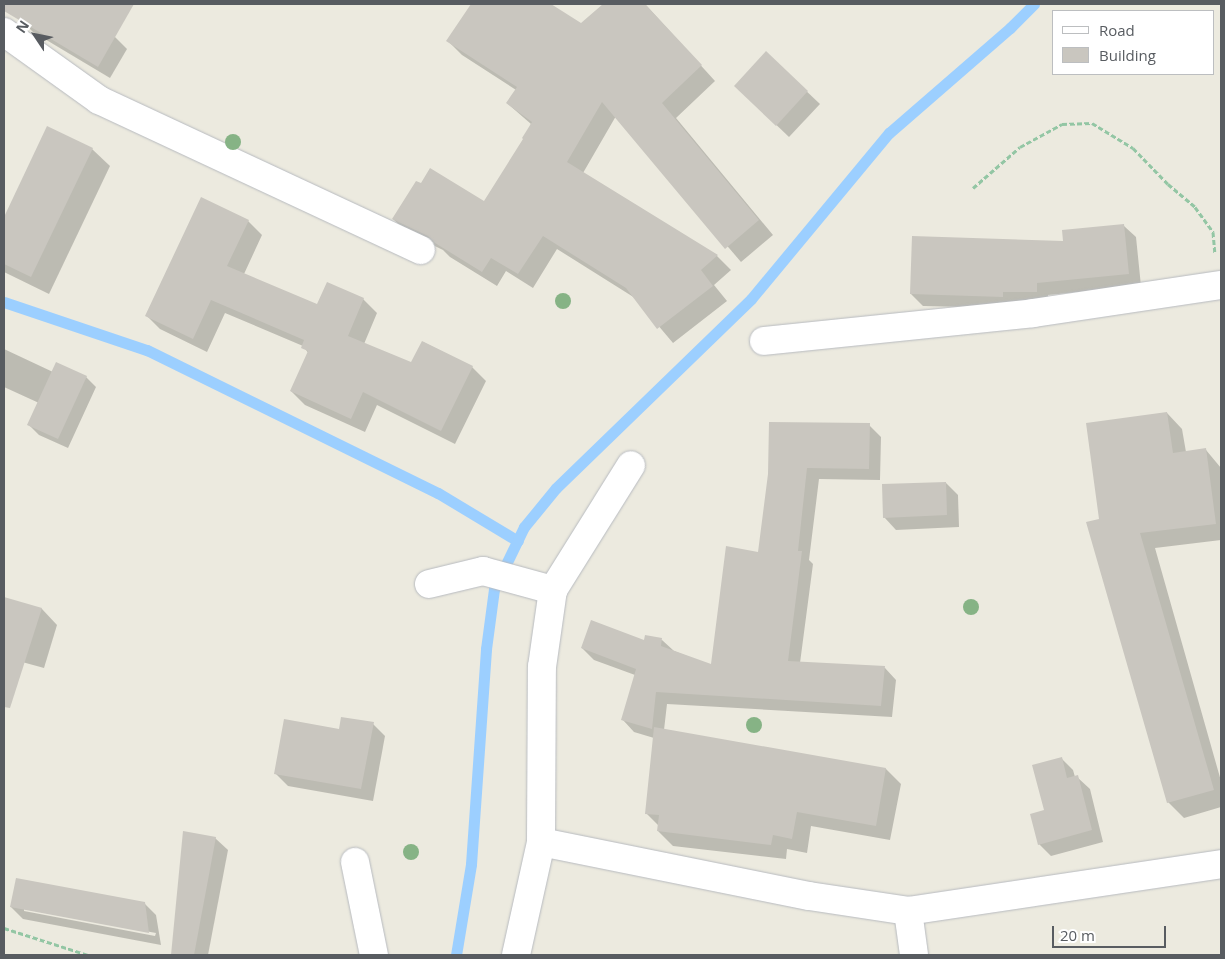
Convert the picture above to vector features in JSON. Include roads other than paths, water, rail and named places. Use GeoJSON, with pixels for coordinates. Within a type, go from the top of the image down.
{"type":"FeatureCollection","features":[{"type":"Feature","properties":{"kind":"street"},"geometry":{"type":"LineString","coordinates":[[4,32],[99,100],[421,250]]}},
{"type":"Feature","properties":{"kind":"street"},"geometry":{"type":"LineString","coordinates":[[764,341],[1033,313],[1219,286]]}},
{"type":"Feature","properties":{"kind":"street"},"geometry":{"type":"LineString","coordinates":[[516,955],[541,842],[542,667],[553,590],[630,465]]}},
{"type":"Feature","properties":{"kind":"street"},"geometry":{"type":"LineString","coordinates":[[428,584],[483,572],[553,590]]}},
{"type":"Feature","properties":{"kind":"street"},"geometry":{"type":"LineString","coordinates":[[541,842],[809,896],[908,912],[1221,864]]}},
{"type":"Feature","properties":{"kind":"street"},"geometry":{"type":"LineString","coordinates":[[356,862],[374,955]]}},
{"type":"Feature","properties":{"kind":"street"},"geometry":{"type":"LineString","coordinates":[[908,912],[914,955]]}},
{"type":"Feature","properties":{"kind":"waterway"},"geometry":{"type":"LineString","coordinates":[[456,955],[471,864],[486,649],[494,589],[524,527],[556,488],[751,299],[889,133],[1010,28],[1034,4]]}},
{"type":"Feature","properties":{"kind":"waterway"},"geometry":{"type":"LineString","coordinates":[[4,302],[147,350],[438,493],[518,541]]}}]}
